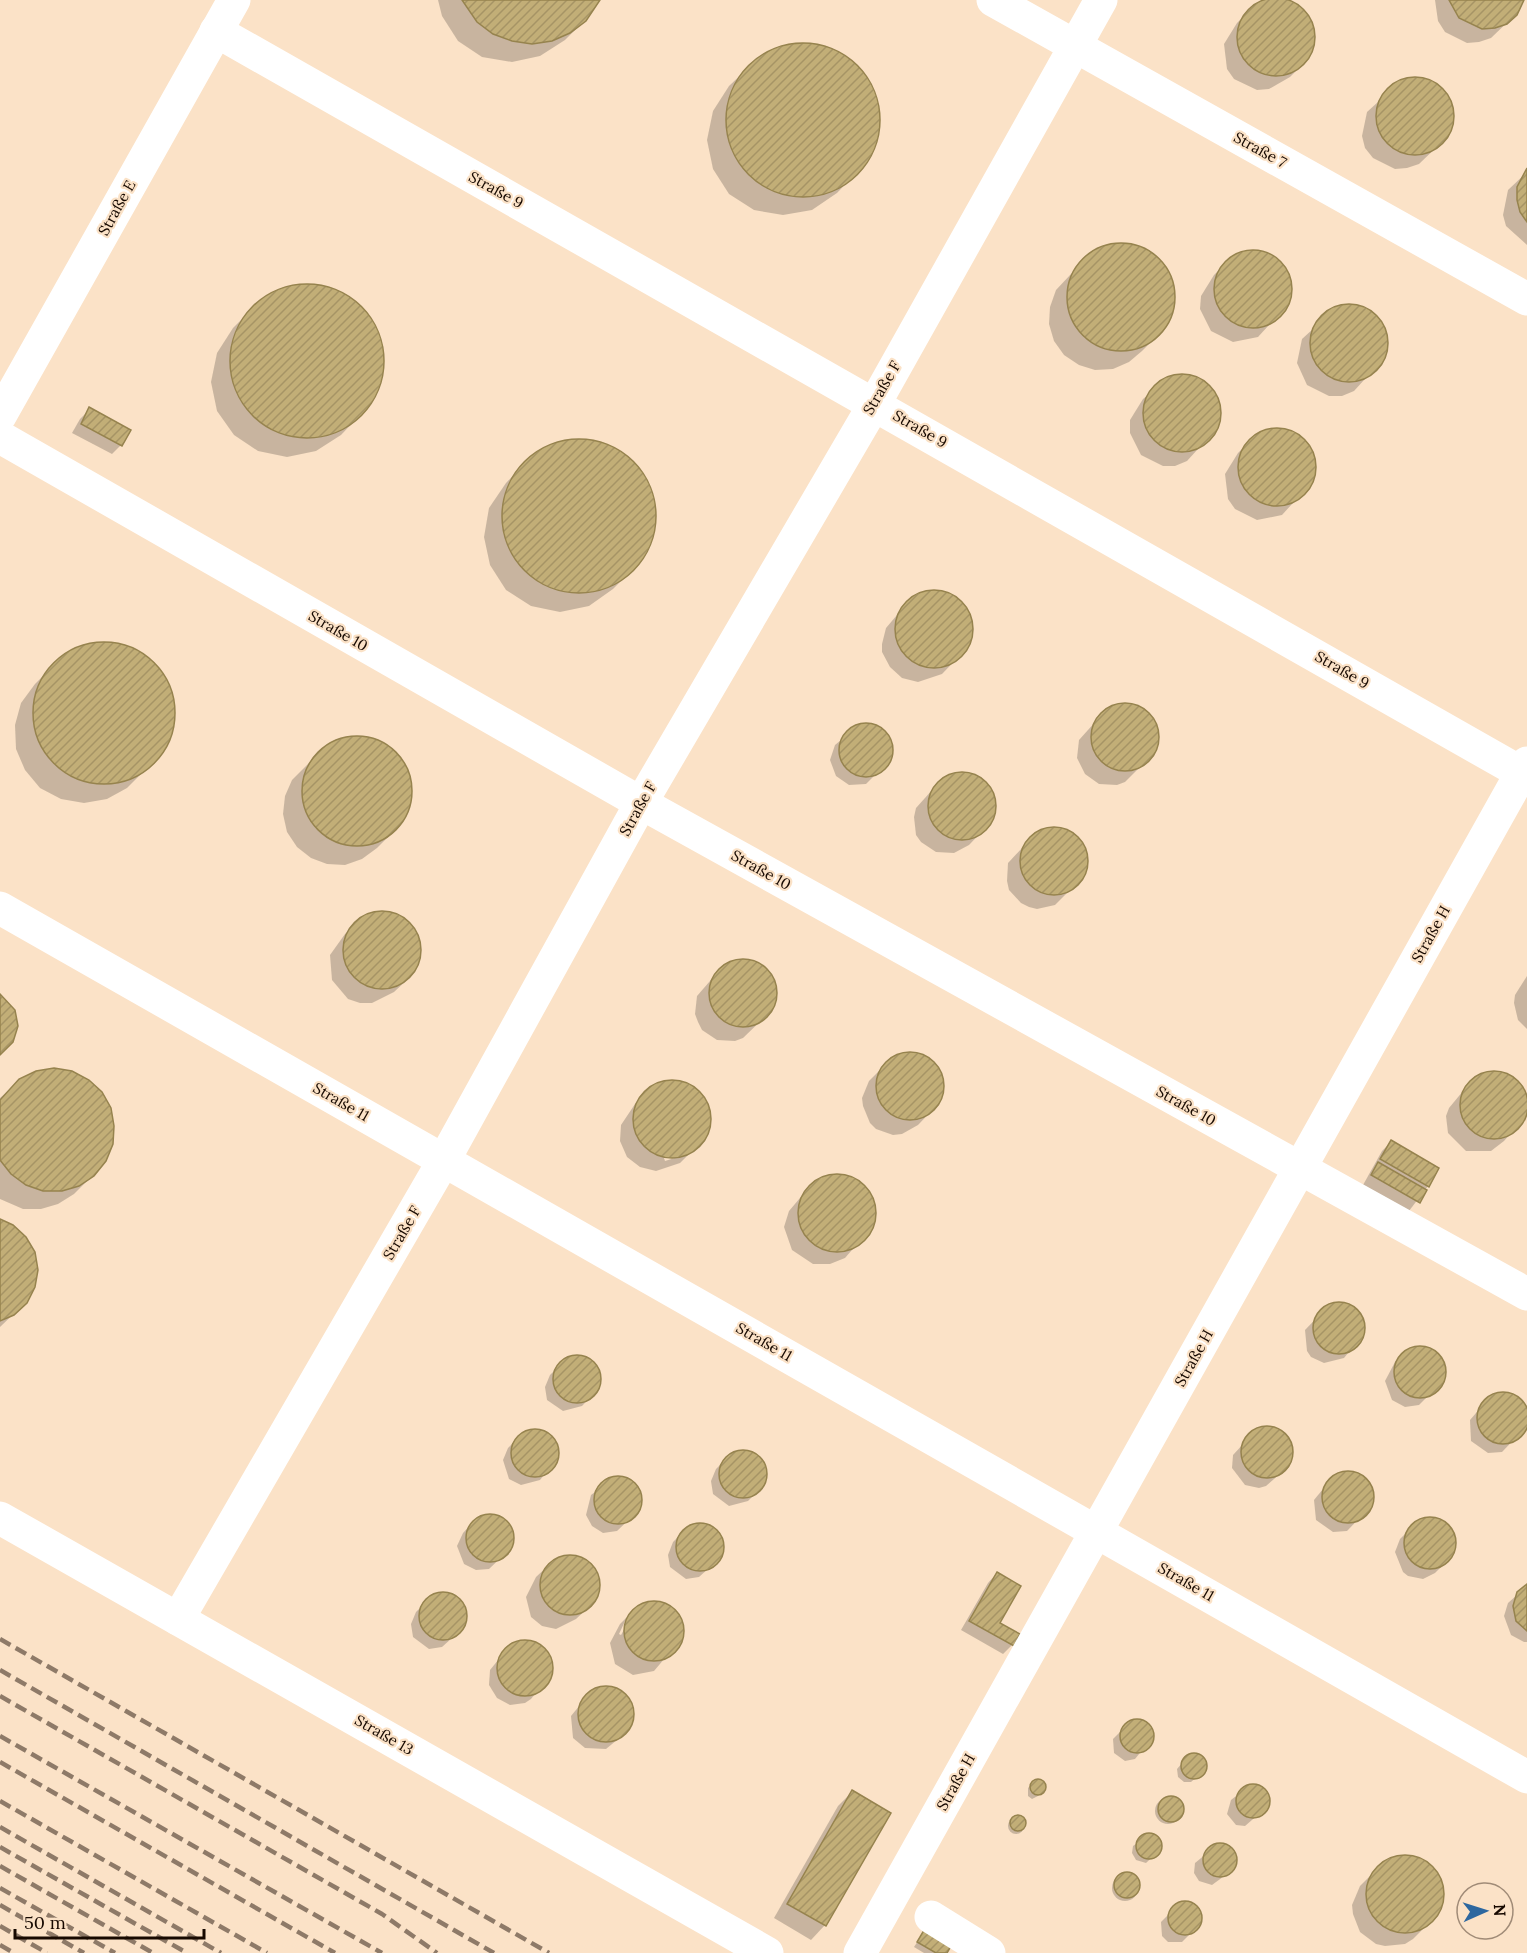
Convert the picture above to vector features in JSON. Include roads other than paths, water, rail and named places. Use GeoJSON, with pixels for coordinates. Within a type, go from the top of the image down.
{"type":"FeatureCollection","features":[{"type":"Feature","properties":{"kind":"lane","name":"Straße E"},"geometry":{"type":"LineString","coordinates":[[0,416],[234,0]]}},
{"type":"Feature","properties":{"kind":"lane","name":"Straße 7"},"geometry":{"type":"LineString","coordinates":[[993,0],[1527,299]]}},
{"type":"Feature","properties":{"kind":"lane","name":"Straße F"},"geometry":{"type":"LineString","coordinates":[[178,1619],[444,1160],[641,803],[874,403],[1101,0]]}},
{"type":"Feature","properties":{"kind":"lane","name":"Straße 9"},"geometry":{"type":"LineString","coordinates":[[216,31],[1525,770]]}},
{"type":"Feature","properties":{"kind":"lane","name":"Straße 10"},"geometry":{"type":"LineString","coordinates":[[0,437],[641,803],[1527,1294]]}},
{"type":"Feature","properties":{"kind":"lane","name":"Straße H"},"geometry":{"type":"LineString","coordinates":[[860,1953],[1525,770]]}},
{"type":"Feature","properties":{"kind":"lane","name":"Straße 11"},"geometry":{"type":"LineString","coordinates":[[0,909],[1527,1777]]}},
{"type":"Feature","properties":{"kind":"lane","name":"Straße 13"},"geometry":{"type":"LineString","coordinates":[[0,1518],[767,1953]]}},
{"type":"Feature","properties":{"kind":"lane"},"geometry":{"type":"LineString","coordinates":[[931,1917],[989,1953]]}},
{"type":"Feature","properties":{"kind":"railway"},"geometry":{"type":"LineString","coordinates":[[0,1639],[549,1953]]}},
{"type":"Feature","properties":{"kind":"railway"},"geometry":{"type":"LineString","coordinates":[[0,1670],[494,1953]]}},
{"type":"Feature","properties":{"kind":"railway"},"geometry":{"type":"LineString","coordinates":[[0,1696],[382,1914],[437,1953]]}},
{"type":"Feature","properties":{"kind":"railway"},"geometry":{"type":"LineString","coordinates":[[0,1736],[382,1953]]}},
{"type":"Feature","properties":{"kind":"railway"},"geometry":{"type":"LineString","coordinates":[[0,1762],[335,1953]]}},
{"type":"Feature","properties":{"kind":"railway"},"geometry":{"type":"LineString","coordinates":[[0,1801],[267,1953]]}},
{"type":"Feature","properties":{"kind":"railway"},"geometry":{"type":"LineString","coordinates":[[0,1827],[221,1953]]}},
{"type":"Feature","properties":{"kind":"railway"},"geometry":{"type":"LineString","coordinates":[[0,1847],[187,1953]]}},
{"type":"Feature","properties":{"kind":"railway"},"geometry":{"type":"LineString","coordinates":[[0,1866],[153,1953]]}},
{"type":"Feature","properties":{"kind":"railway"},"geometry":{"type":"LineString","coordinates":[[0,1888],[115,1953]]}},
{"type":"Feature","properties":{"kind":"railway"},"geometry":{"type":"LineString","coordinates":[[0,1905],[84,1953]]}},
{"type":"Feature","properties":{"kind":"railway"},"geometry":{"type":"LineString","coordinates":[[0,1926],[47,1953]]}},
{"type":"Feature","properties":{"kind":"railway"},"geometry":{"type":"LineString","coordinates":[[0,1945],[14,1953]]}}]}
